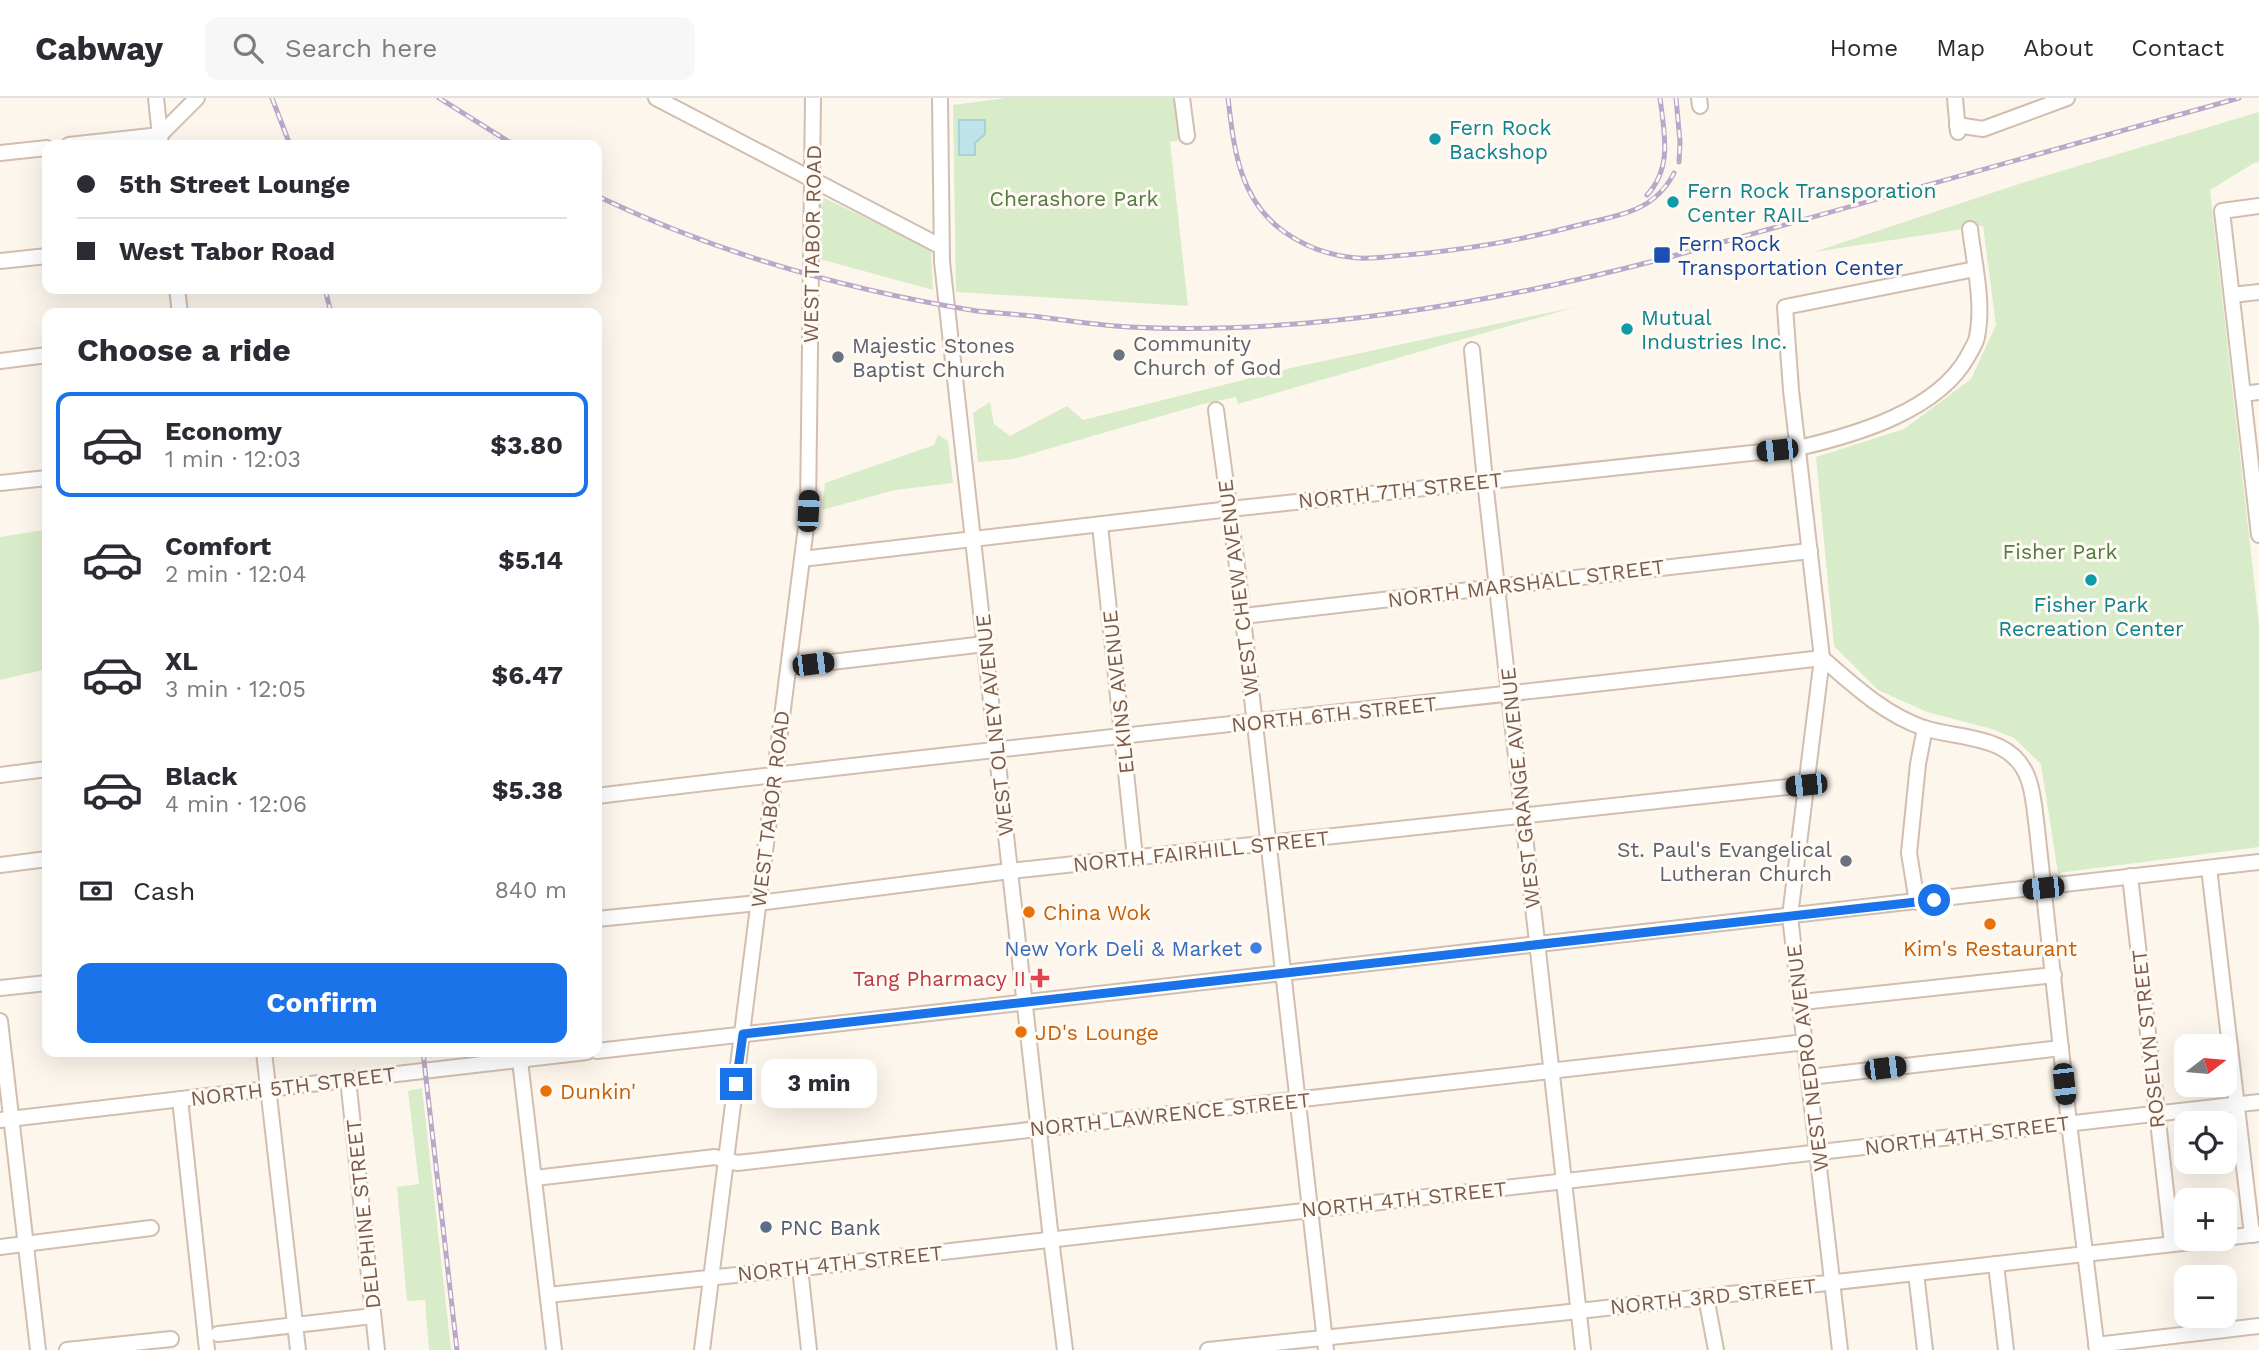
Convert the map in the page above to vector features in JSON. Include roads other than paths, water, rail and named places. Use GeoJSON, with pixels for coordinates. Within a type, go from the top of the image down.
{"type":"FeatureCollection","features":[{"type":"Feature","properties":{"kind":"street"},"geometry":{"type":"LineString","coordinates":[[156,98],[161,140]]}},
{"type":"Feature","properties":{"kind":"street"},"geometry":{"type":"LineString","coordinates":[[161,140],[197,98]]}},
{"type":"Feature","properties":{"kind":"street","name":"WEST TABOR ROAD"},"geometry":{"type":"LineString","coordinates":[[702,1350],[808,511],[813,98]]}},
{"type":"Feature","properties":{"kind":"street","name":"WEST OLNEY AVENUE"},"geometry":{"type":"LineString","coordinates":[[940,98],[940,246],[1065,1350]]}},
{"type":"Feature","properties":{"kind":"street"},"geometry":{"type":"LineString","coordinates":[[1182,98],[1186,136]]}},
{"type":"Feature","properties":{"kind":"street"},"geometry":{"type":"LineString","coordinates":[[1955,98],[1958,128],[1983,129],[2067,98]]}},
{"type":"Feature","properties":{"kind":"street"},"geometry":{"type":"LineString","coordinates":[[664,100],[940,246]]}},
{"type":"Feature","properties":{"kind":"street"},"geometry":{"type":"LineString","coordinates":[[0,153],[42,149]]}},
{"type":"Feature","properties":{"kind":"street"},"geometry":{"type":"LineString","coordinates":[[2259,206],[2222,211],[2259,535]]}},
{"type":"Feature","properties":{"kind":"street"},"geometry":{"type":"LineString","coordinates":[[1970,229],[1975,269]]}},
{"type":"Feature","properties":{"kind":"street"},"geometry":{"type":"LineString","coordinates":[[0,261],[42,257]]}},
{"type":"Feature","properties":{"kind":"street","name":"WEST NEDRO AVENUE"},"geometry":{"type":"LineString","coordinates":[[1840,1350],[1790,916],[1822,658],[1791,390],[1785,307],[1975,269]]}},
{"type":"Feature","properties":{"kind":"street","name":"NORTH 7TH STREET"},"geometry":{"type":"LineString","coordinates":[[802,559],[1230,509],[1798,448],[1843,437],[1883,423],[1933,393],[1960,371],[1977,339],[1979,304],[1975,269]]}},
{"type":"Feature","properties":{"kind":"street"},"geometry":{"type":"LineString","coordinates":[[2232,295],[2259,292]]}},
{"type":"Feature","properties":{"kind":"street","name":"WEST GRANGE AVENUE"},"geometry":{"type":"LineString","coordinates":[[1472,350],[1583,1350]]}},
{"type":"Feature","properties":{"kind":"street"},"geometry":{"type":"LineString","coordinates":[[0,361],[42,356]]}},
{"type":"Feature","properties":{"kind":"street"},"geometry":{"type":"LineString","coordinates":[[2243,394],[2259,392]]}},
{"type":"Feature","properties":{"kind":"street","name":"WEST CHEW AVENUE"},"geometry":{"type":"LineString","coordinates":[[1216,410],[1243,616],[1325,1343]]}},
{"type":"Feature","properties":{"kind":"street"},"geometry":{"type":"LineString","coordinates":[[0,483],[42,479]]}},
{"type":"Feature","properties":{"kind":"street","name":"ELKINS AVENUE"},"geometry":{"type":"LineString","coordinates":[[1100,525],[1136,858]]}},
{"type":"Feature","properties":{"kind":"street","name":"NORTH MARSHALL STREET"},"geometry":{"type":"LineString","coordinates":[[1243,616],[1810,551]]}},
{"type":"Feature","properties":{"kind":"street"},"geometry":{"type":"LineString","coordinates":[[789,667],[985,644]]}},
{"type":"Feature","properties":{"kind":"street"},"geometry":{"type":"LineString","coordinates":[[1822,658],[1867,697],[1892,713],[1924,728],[1993,742],[2018,759],[2029,782],[2096,1348],[2259,1326]]}},
{"type":"Feature","properties":{"kind":"street","name":"NORTH 6TH STREET"},"geometry":{"type":"LineString","coordinates":[[602,795],[773,774],[1511,695],[1822,658]]}},
{"type":"Feature","properties":{"kind":"street"},"geometry":{"type":"LineString","coordinates":[[1917,902],[1909,853],[1924,728]]}},
{"type":"Feature","properties":{"kind":"street"},"geometry":{"type":"LineString","coordinates":[[0,775],[42,770]]}},
{"type":"Feature","properties":{"kind":"street","name":"NORTH FAIRHILL STREET"},"geometry":{"type":"LineString","coordinates":[[602,919],[758,903],[1010,871],[1806,785]]}},
{"type":"Feature","properties":{"kind":"street"},"geometry":{"type":"LineString","coordinates":[[0,864],[42,860]]}},
{"type":"Feature","properties":{"kind":"street"},"geometry":{"type":"LineString","coordinates":[[602,1050],[2259,862]]}},
{"type":"Feature","properties":{"kind":"street"},"geometry":{"type":"LineString","coordinates":[[2209,868],[2236,1105],[2255,1235],[2237,1237]]}},
{"type":"Feature","properties":{"kind":"street","name":"ROSELYN STREET"},"geometry":{"type":"LineString","coordinates":[[2130,876],[2172,1244]]}},
{"type":"Feature","properties":{"kind":"street"},"geometry":{"type":"LineString","coordinates":[[1802,1002],[2053,975]]}},
{"type":"Feature","properties":{"kind":"street"},"geometry":{"type":"LineString","coordinates":[[0,988],[42,984]]}},
{"type":"Feature","properties":{"kind":"street"},"geometry":{"type":"LineString","coordinates":[[0,1021],[6,1119],[38,1350]]}},
{"type":"Feature","properties":{"kind":"street","name":"NORTH LAWRENCE STREET"},"geometry":{"type":"LineString","coordinates":[[534,1178],[715,1157],[737,1163],[1806,1042]]}},
{"type":"Feature","properties":{"kind":"street"},"geometry":{"type":"LineString","coordinates":[[1810,1077],[2061,1048]]}},
{"type":"Feature","properties":{"kind":"street"},"geometry":{"type":"LineString","coordinates":[[265,1057],[298,1350]]}},
{"type":"Feature","properties":{"kind":"street","name":"NORTH 5TH STREET"},"geometry":{"type":"LineString","coordinates":[[6,1119],[348,1079],[505,1057]]}},
{"type":"Feature","properties":{"kind":"street"},"geometry":{"type":"LineString","coordinates":[[519,1057],[554,1350]]}},
{"type":"Feature","properties":{"kind":"street","name":"DELPHINE STREET"},"geometry":{"type":"LineString","coordinates":[[348,1079],[377,1350]]}},
{"type":"Feature","properties":{"kind":"street"},"geometry":{"type":"LineString","coordinates":[[180,1099],[207,1350]]}},
{"type":"Feature","properties":{"kind":"street","name":"NORTH 4TH STREET"},"geometry":{"type":"LineString","coordinates":[[548,1294],[800,1268],[2259,1102]]}},
{"type":"Feature","properties":{"kind":"street"},"geometry":{"type":"LineString","coordinates":[[0,1247],[151,1228]]}},
{"type":"Feature","properties":{"kind":"street","name":"NORTH 3RD STREET"},"geometry":{"type":"LineString","coordinates":[[1208,1350],[1325,1343],[1579,1311],[2172,1244]]}},
{"type":"Feature","properties":{"kind":"street"},"geometry":{"type":"LineString","coordinates":[[1996,1264],[2006,1350]]}},
{"type":"Feature","properties":{"kind":"street"},"geometry":{"type":"LineString","coordinates":[[800,1268],[809,1350]]}},
{"type":"Feature","properties":{"kind":"street"},"geometry":{"type":"LineString","coordinates":[[1916,1273],[1925,1350]]}},
{"type":"Feature","properties":{"kind":"street"},"geometry":{"type":"LineString","coordinates":[[1706,1297],[1716,1350]]}},
{"type":"Feature","properties":{"kind":"street"},"geometry":{"type":"LineString","coordinates":[[218,1334],[373,1316]]}},
{"type":"Feature","properties":{"kind":"street"},"geometry":{"type":"LineString","coordinates":[[67,1350],[171,1339]]}},
{"type":"Feature","properties":{"kind":"water"},"geometry":{"type":"Polygon","coordinates":[[[959,120],[985,120],[985,134],[975,143],[975,155],[959,155],[959,120]]]}},
{"type":"Feature","properties":{"kind":"railway"},"geometry":{"type":"LineString","coordinates":[[272,98],[288,140]]}},
{"type":"Feature","properties":{"kind":"railway"},"geometry":{"type":"LineString","coordinates":[[439,98],[506,140]]}},
{"type":"Feature","properties":{"kind":"railway"},"geometry":{"type":"LineString","coordinates":[[1228,98],[1236,154],[1241,172],[1257,204],[1268,218],[1291,237],[1319,250],[1348,257],[1376,258],[1472,247],[1608,218],[1648,203],[1663,190],[1674,173]]}},
{"type":"Feature","properties":{"kind":"railway"},"geometry":{"type":"LineString","coordinates":[[1647,195],[1661,173],[1664,161],[1665,136],[1660,98]]}},
{"type":"Feature","properties":{"kind":"railway"},"geometry":{"type":"LineString","coordinates":[[1676,98],[1679,162]]}},
{"type":"Feature","properties":{"kind":"railway"},"geometry":{"type":"LineString","coordinates":[[1666,258],[2239,98]]}},
{"type":"Feature","properties":{"kind":"railway"},"geometry":{"type":"LineString","coordinates":[[602,198],[735,252],[879,292],[977,311],[1129,327],[1261,326],[1396,313],[1530,290],[1658,260]]}},
{"type":"Feature","properties":{"kind":"railway"},"geometry":{"type":"LineString","coordinates":[[326,294],[330,308]]}},
{"type":"Feature","properties":{"kind":"railway"},"geometry":{"type":"LineString","coordinates":[[424,1057],[457,1350]]}},
{"type":"Feature","properties":{"kind":"place","name":"Fern Rock Backshop"},"geometry":{"type":"Point","coordinates":[1435,139]}},
{"type":"Feature","properties":{"kind":"place","name":"Fern Rock Transporation Center RAIL"},"geometry":{"type":"Point","coordinates":[1673,202]}},
{"type":"Feature","properties":{"kind":"place","name":"Fern Rock Transportation Center"},"geometry":{"type":"Point","coordinates":[1662,255]}},
{"type":"Feature","properties":{"kind":"place","name":"Mutual Industries Inc."},"geometry":{"type":"Point","coordinates":[1627,329]}},
{"type":"Feature","properties":{"kind":"place","name":"Community Church of God"},"geometry":{"type":"Point","coordinates":[1119,355]}},
{"type":"Feature","properties":{"kind":"place","name":"Majestic Stones Baptist Church"},"geometry":{"type":"Point","coordinates":[838,357]}},
{"type":"Feature","properties":{"kind":"place","name":"Fisher Park Recreation Center"},"geometry":{"type":"Point","coordinates":[2091,580]}},
{"type":"Feature","properties":{"kind":"place","name":"St. Paul's Evangelical Lutheran Church"},"geometry":{"type":"Point","coordinates":[1846,861]}},
{"type":"Feature","properties":{"kind":"place","name":"China Wok"},"geometry":{"type":"Point","coordinates":[1029,912]}},
{"type":"Feature","properties":{"kind":"place","name":"Kim's Restaurant"},"geometry":{"type":"Point","coordinates":[1990,924]}},
{"type":"Feature","properties":{"kind":"place","name":"New York Deli & Market"},"geometry":{"type":"Point","coordinates":[1256,948]}},
{"type":"Feature","properties":{"kind":"place","name":"Tang Pharmacy II"},"geometry":{"type":"Point","coordinates":[1040,978]}},
{"type":"Feature","properties":{"kind":"place","name":"JD's Lounge"},"geometry":{"type":"Point","coordinates":[1021,1032]}},
{"type":"Feature","properties":{"kind":"place","name":"Dunkin'"},"geometry":{"type":"Point","coordinates":[546,1091]}},
{"type":"Feature","properties":{"kind":"place","name":"PNC Bank"},"geometry":{"type":"Point","coordinates":[766,1227]}},
{"type":"Feature","properties":{"kind":"park label","name":"Cherashore Park"},"geometry":{"type":"Point","coordinates":[1074,198]}},
{"type":"Feature","properties":{"kind":"park label","name":"Fisher Park"},"geometry":{"type":"Point","coordinates":[2060,551]}}]}
